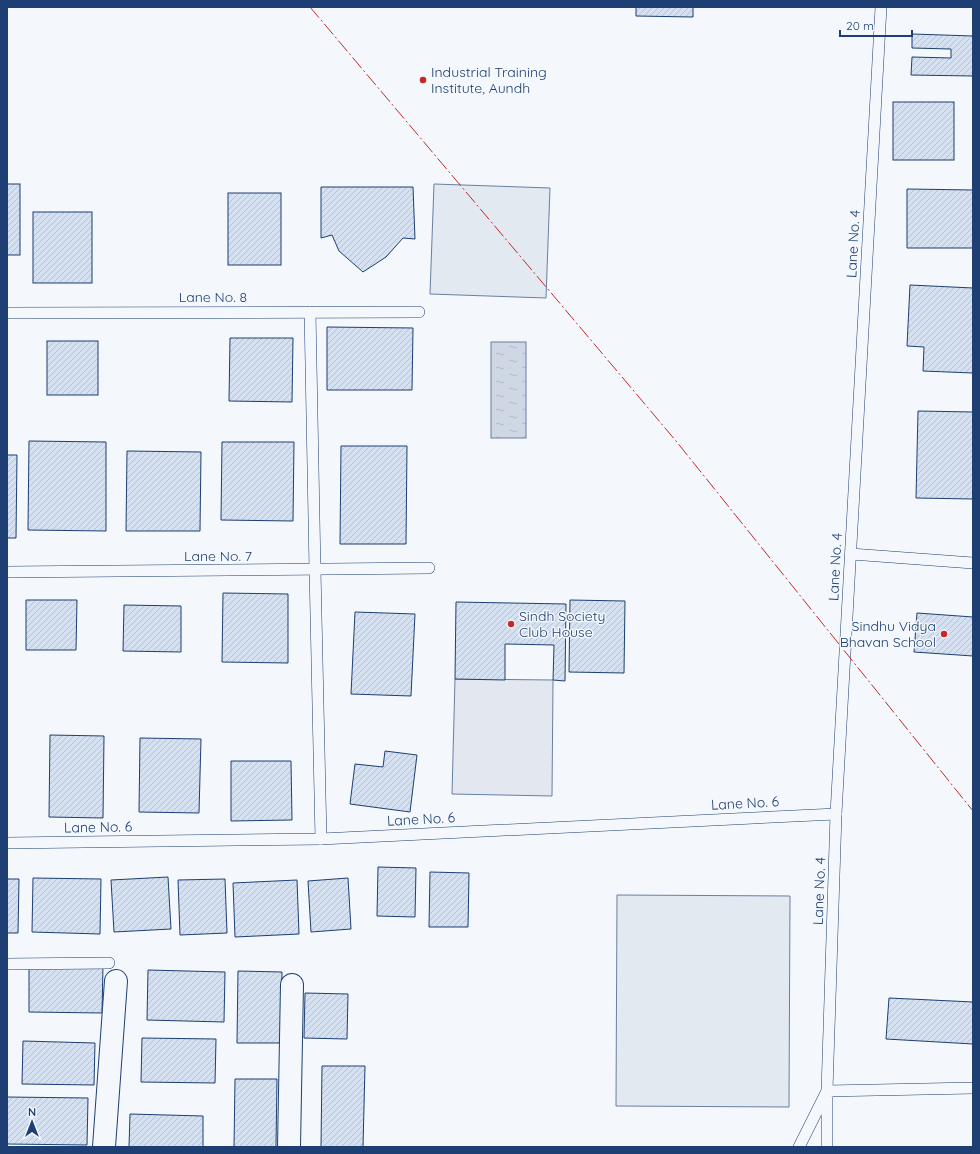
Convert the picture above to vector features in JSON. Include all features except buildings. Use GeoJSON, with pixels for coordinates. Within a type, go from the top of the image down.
{"type":"FeatureCollection","features":[{"type":"Feature","properties":{"kind":"street"},"geometry":{"type":"LineString","coordinates":[[104,1147],[112,972]]}},
{"type":"Feature","properties":{"kind":"street"},"geometry":{"type":"LineString","coordinates":[[290,1147],[292,985]]}},
{"type":"Feature","properties":{"kind":"lane","name":"Lane No. 4"},"geometry":{"type":"LineString","coordinates":[[798,1147],[827,1091],[836,814],[881,7]]}},
{"type":"Feature","properties":{"kind":"lane"},"geometry":{"type":"LineString","coordinates":[[310,312],[321,838]]}},
{"type":"Feature","properties":{"kind":"lane","name":"Lane No. 8"},"geometry":{"type":"LineString","coordinates":[[7,313],[419,312]]}},
{"type":"Feature","properties":{"kind":"lane"},"geometry":{"type":"LineString","coordinates":[[851,554],[973,563]]}},
{"type":"Feature","properties":{"kind":"lane","name":"Lane No. 7"},"geometry":{"type":"LineString","coordinates":[[7,572],[429,568]]}},
{"type":"Feature","properties":{"kind":"lane","name":"Lane No. 6"},"geometry":{"type":"LineString","coordinates":[[7,843],[321,838],[836,814]]}},
{"type":"Feature","properties":{"kind":"lane"},"geometry":{"type":"LineString","coordinates":[[7,964],[112,972]]}},
{"type":"Feature","properties":{"kind":"lane"},"geometry":{"type":"LineString","coordinates":[[828,1147],[827,1091],[973,1088]]}},
{"type":"Feature","properties":{"kind":"shaded area"},"geometry":{"type":"Polygon","coordinates":[[[434,184],[550,188],[546,298],[430,294],[434,184]]]}},
{"type":"Feature","properties":{"kind":"shaded area"},"geometry":{"type":"Polygon","coordinates":[[[455,679],[553,680],[552,796],[452,794],[455,679]]]}},
{"type":"Feature","properties":{"kind":"shaded area"},"geometry":{"type":"Polygon","coordinates":[[[617,895],[790,896],[789,1107],[616,1106],[617,895]]]}},
{"type":"Feature","properties":{"kind":"water"},"geometry":{"type":"Polygon","coordinates":[[[491,342],[526,342],[526,438],[491,438],[491,342]]]}},
{"type":"Feature","properties":{"kind":"power"},"geometry":{"type":"LineString","coordinates":[[310,7],[676,441],[973,811]]}},
{"type":"Feature","properties":{"kind":"place","name":"Industrial Training Institute, Aundh"},"geometry":{"type":"Point","coordinates":[423,80]}},
{"type":"Feature","properties":{"kind":"place","name":"Sindh Society Club House"},"geometry":{"type":"Point","coordinates":[511,624]}},
{"type":"Feature","properties":{"kind":"place","name":"Sindhu Vidya Bhavan School"},"geometry":{"type":"Point","coordinates":[944,634]}}]}
